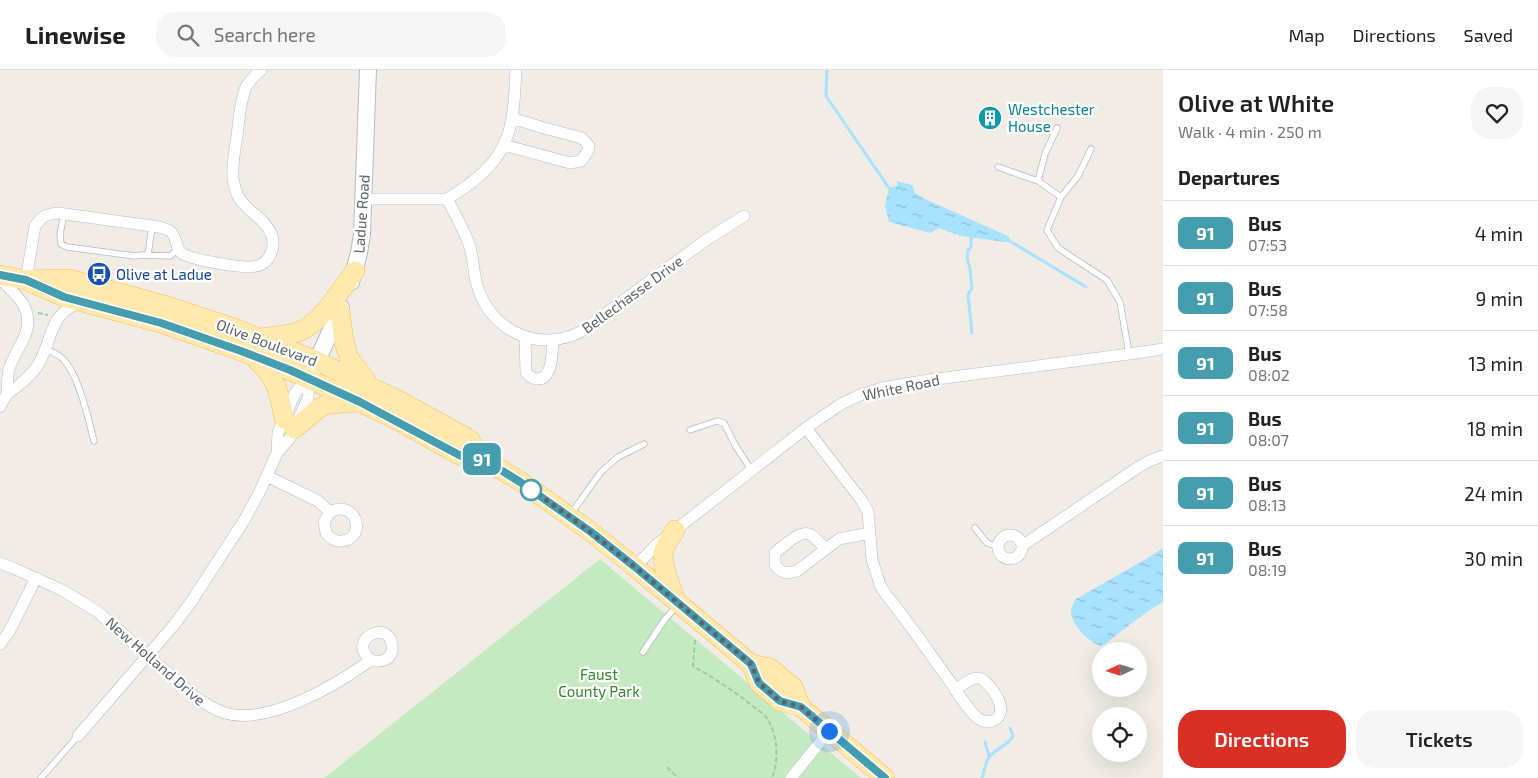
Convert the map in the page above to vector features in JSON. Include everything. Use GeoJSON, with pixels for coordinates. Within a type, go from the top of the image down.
{"type":"FeatureCollection","features":[{"type":"Feature","properties":{"kind":"main road","name":"Ladue Road"},"geometry":{"type":"LineString","coordinates":[[309,378],[340,311],[355,271],[362,234],[368,70]]}},
{"type":"Feature","properties":{"kind":"main road"},"geometry":{"type":"LineString","coordinates":[[260,338],[298,332],[308,326],[320,316],[355,271]]}},
{"type":"Feature","properties":{"kind":"main road","name":"Olive Boulevard"},"geometry":{"type":"LineString","coordinates":[[0,277],[26,280],[68,279],[167,306],[260,338],[317,361],[461,456],[485,460],[569,516],[635,567],[751,664],[759,683],[780,701],[801,707],[885,778]]}},
{"type":"Feature","properties":{"kind":"main road","name":"Olive Boulevard"},"geometry":{"type":"LineString","coordinates":[[26,280],[64,297],[161,323],[309,378],[365,393]]}},
{"type":"Feature","properties":{"kind":"main road"},"geometry":{"type":"LineString","coordinates":[[251,355],[268,371],[275,381],[289,424],[328,404],[365,393],[344,342],[340,311]]}},
{"type":"Feature","properties":{"kind":"main road"},"geometry":{"type":"LineString","coordinates":[[675,530],[663,554],[665,571],[678,602]]}},
{"type":"Feature","properties":{"kind":"street"},"geometry":{"type":"LineString","coordinates":[[26,280],[35,226],[40,218],[47,214],[64,214],[152,226],[170,231],[175,238],[177,250],[199,260],[249,267],[260,266],[267,260],[272,253],[274,244],[272,236],[262,219],[245,206],[238,197],[233,177],[233,164],[242,102],[247,86],[261,70]]}},
{"type":"Feature","properties":{"kind":"street"},"geometry":{"type":"LineString","coordinates":[[363,199],[446,199],[458,193],[485,171],[497,158],[504,145],[512,118],[516,70]]}},
{"type":"Feature","properties":{"kind":"street"},"geometry":{"type":"LineString","coordinates":[[504,145],[570,162],[581,160],[588,151],[589,146],[582,138],[512,118]]}},
{"type":"Feature","properties":{"kind":"street","name":"Bellechasse Drive"},"geometry":{"type":"LineString","coordinates":[[446,199],[468,242],[473,258],[478,289],[491,315],[504,326],[525,337],[554,341],[570,337],[582,331],[706,240],[744,216]]}},
{"type":"Feature","properties":{"kind":"street"},"geometry":{"type":"LineString","coordinates":[[0,277],[20,298],[26,307],[28,315],[28,326],[9,371],[6,394],[0,407]]}},
{"type":"Feature","properties":{"kind":"street"},"geometry":{"type":"LineString","coordinates":[[6,394],[19,386],[35,369],[46,349],[53,326],[60,315],[74,305],[85,302]]}},
{"type":"Feature","properties":{"kind":"street"},"geometry":{"type":"LineString","coordinates":[[525,337],[526,372],[536,379],[544,377],[549,370],[554,341]]}},
{"type":"Feature","properties":{"kind":"street","name":"White Road"},"geometry":{"type":"LineString","coordinates":[[635,567],[656,545],[806,428],[841,404],[860,394],[882,388],[977,373],[1163,348]]}},
{"type":"Feature","properties":{"kind":"street"},"geometry":{"type":"LineString","coordinates":[[78,736],[191,602],[245,519],[277,453],[290,438],[289,424],[308,398],[309,378]]}},
{"type":"Feature","properties":{"kind":"street"},"geometry":{"type":"LineString","coordinates":[[806,428],[862,501],[868,512],[872,559],[880,585],[955,690]]}},
{"type":"Feature","properties":{"kind":"street"},"geometry":{"type":"LineString","coordinates":[[1022,546],[1137,468],[1163,456]]}},
{"type":"Feature","properties":{"kind":"street"},"geometry":{"type":"LineString","coordinates":[[267,476],[318,501],[330,512]]}},
{"type":"Feature","properties":{"kind":"street"},"geometry":{"type":"LineString","coordinates":[[825,549],[839,540],[870,533]]}},
{"type":"Feature","properties":{"kind":"street"},"geometry":{"type":"LineString","coordinates":[[1009,535],[1016,536],[1022,546],[1017,557],[1009,559],[1002,556],[998,547],[1000,540],[1009,535]]}},
{"type":"Feature","properties":{"kind":"street","name":"New Holland Drive"},"geometry":{"type":"LineString","coordinates":[[0,563],[62,590],[98,612],[194,696],[211,708],[226,713],[258,714],[281,709],[318,692],[371,660]]}},
{"type":"Feature","properties":{"kind":"street"},"geometry":{"type":"LineString","coordinates":[[0,644],[9,632],[36,578]]}},
{"type":"Feature","properties":{"kind":"street"},"geometry":{"type":"LineString","coordinates":[[790,778],[829,731]]}},
{"type":"Feature","properties":{"kind":"lane"},"geometry":{"type":"LineString","coordinates":[[1038,181],[1044,154],[1057,128]]}},
{"type":"Feature","properties":{"kind":"lane"},"geometry":{"type":"LineString","coordinates":[[1091,149],[1078,176],[1061,197],[1047,230],[1058,248],[1107,280],[1120,302],[1129,354]]}},
{"type":"Feature","properties":{"kind":"lane"},"geometry":{"type":"LineString","coordinates":[[998,167],[1038,181],[1061,197]]}},
{"type":"Feature","properties":{"kind":"lane"},"geometry":{"type":"LineString","coordinates":[[64,214],[60,234],[61,244],[67,247],[135,256],[170,256],[177,250]]}},
{"type":"Feature","properties":{"kind":"lane"},"geometry":{"type":"LineString","coordinates":[[148,255],[152,226]]}},
{"type":"Feature","properties":{"kind":"lane"},"geometry":{"type":"LineString","coordinates":[[46,349],[64,359],[72,373],[78,385],[94,441]]}},
{"type":"Feature","properties":{"kind":"lane"},"geometry":{"type":"LineString","coordinates":[[690,430],[716,421],[724,423],[735,445],[752,471]]}},
{"type":"Feature","properties":{"kind":"lane"},"geometry":{"type":"LineString","coordinates":[[569,516],[602,472],[618,457],[644,444]]}},
{"type":"Feature","properties":{"kind":"lane"},"geometry":{"type":"LineString","coordinates":[[975,528],[987,543],[998,547]]}},
{"type":"Feature","properties":{"kind":"lane"},"geometry":{"type":"LineString","coordinates":[[643,652],[678,602]]}},
{"type":"Feature","properties":{"kind":"lane"},"geometry":{"type":"LineString","coordinates":[[41,778],[78,736]]}},
{"type":"Feature","properties":{"kind":"path"},"geometry":{"type":"LineString","coordinates":[[31,312],[54,316]]}},
{"type":"Feature","properties":{"kind":"path"},"geometry":{"type":"LineString","coordinates":[[695,640],[693,666],[748,702],[766,717],[772,730],[777,751],[776,768],[772,778]]}},
{"type":"Feature","properties":{"kind":"path"},"geometry":{"type":"LineString","coordinates":[[668,767],[678,778]]}},
{"type":"Feature","properties":{"kind":"green space","name":"Faust County Park"},"geometry":{"type":"Polygon","coordinates":[[[600,559],[861,778],[324,778],[600,559]]]}},
{"type":"Feature","properties":{"kind":"water"},"geometry":{"type":"Polygon","coordinates":[[[897,181],[912,185],[915,193],[925,199],[1008,236],[1013,243],[961,236],[939,228],[930,233],[889,222],[885,206],[889,188],[897,186],[897,181]]]}},
{"type":"Feature","properties":{"kind":"water"},"geometry":{"type":"Polygon","coordinates":[[[1163,548],[1163,602],[1107,642],[1092,642],[1077,627],[1074,621],[1071,609],[1076,599],[1163,548]]]}},
{"type":"Feature","properties":{"kind":"waterway"},"geometry":{"type":"LineString","coordinates":[[827,70],[826,96],[889,188]]}},
{"type":"Feature","properties":{"kind":"waterway"},"geometry":{"type":"LineString","coordinates":[[971,238],[971,247],[968,250],[967,257],[972,288],[968,295],[972,333]]}},
{"type":"Feature","properties":{"kind":"waterway"},"geometry":{"type":"LineString","coordinates":[[1013,243],[1086,287]]}},
{"type":"Feature","properties":{"kind":"waterway"},"geometry":{"type":"LineString","coordinates":[[982,778],[989,757],[1013,736],[1010,728]]}},
{"type":"Feature","properties":{"kind":"waterway"},"geometry":{"type":"LineString","coordinates":[[985,742],[989,756]]}},
{"type":"Feature","properties":{"kind":"bus line","name":"91"},"geometry":{"type":"LineString","coordinates":[[0,275],[26,280],[64,297],[161,323],[241,351],[290,370],[360,402],[401,422],[461,456],[485,460],[591,532],[751,664],[759,683],[780,701],[801,707],[885,778]]}},
{"type":"Feature","properties":{"kind":"place","name":"Westchester House"},"geometry":{"type":"Point","coordinates":[990,118]}},
{"type":"Feature","properties":{"kind":"place","name":"Olive at Ladue"},"geometry":{"type":"Point","coordinates":[99,274]}},
{"type":"Feature","properties":{"kind":"route"},"geometry":{"type":"LineString","coordinates":[[531,490],[528,487],[580,524],[635,567],[751,664],[759,683],[780,701],[801,707],[829,731]]}}]}
